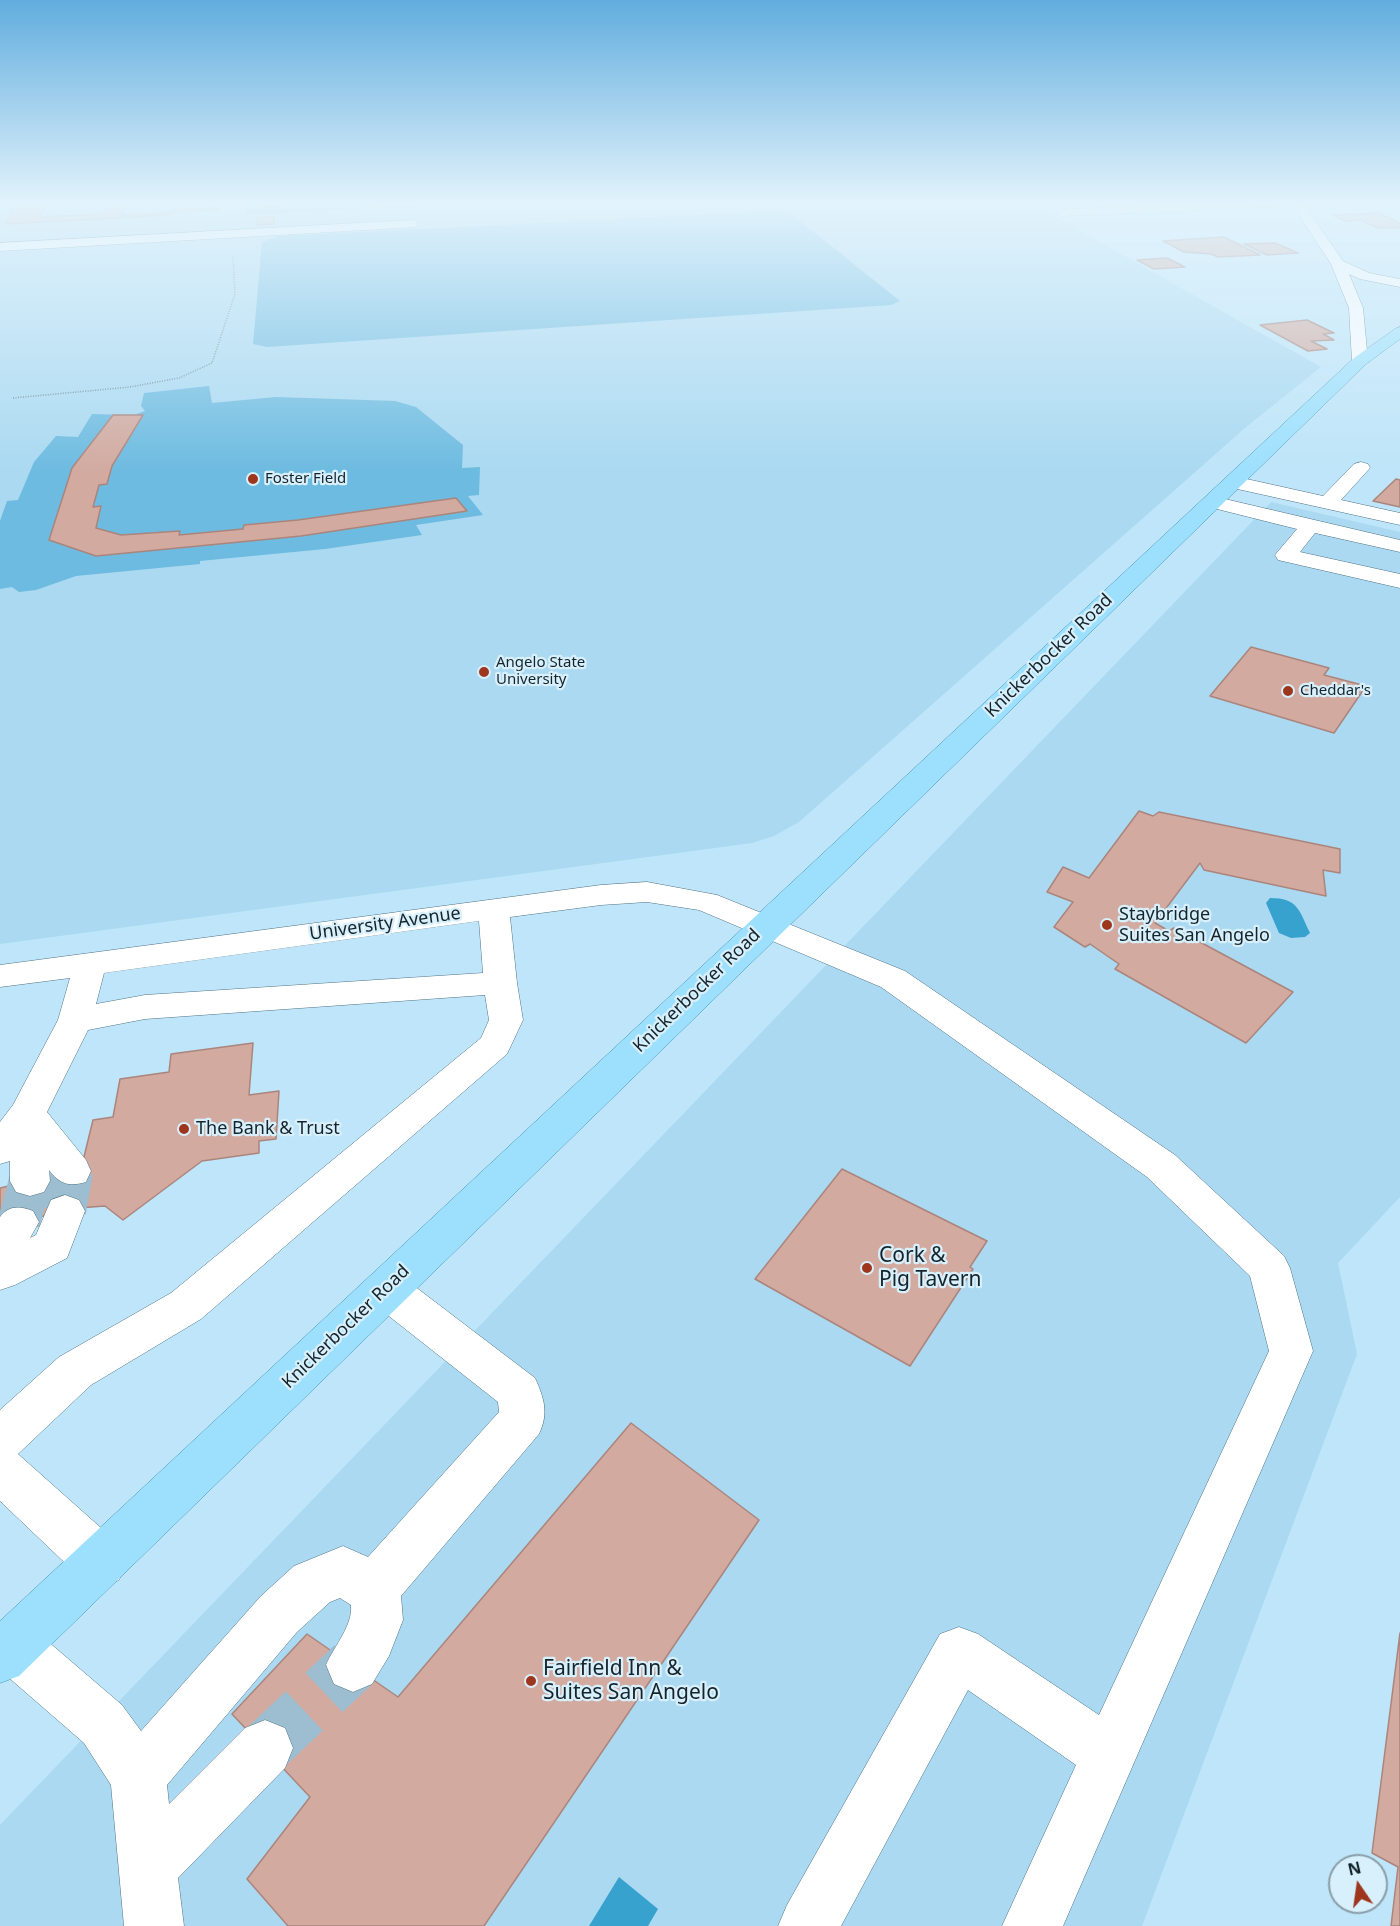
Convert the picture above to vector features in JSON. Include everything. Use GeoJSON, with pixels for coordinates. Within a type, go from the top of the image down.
{"type":"FeatureCollection","features":[{"type":"Feature","properties":{"kind":"main road","name":"Knickerbocker Road"},"geometry":{"type":"LineString","coordinates":[[6,1652],[1360,361],[1400,332]]}},
{"type":"Feature","properties":{"kind":"street"},"geometry":{"type":"LineString","coordinates":[[1349,292],[1356,308],[1360,361]]}},
{"type":"Feature","properties":{"kind":"street"},"geometry":{"type":"LineString","coordinates":[[1327,503],[1361,468]]}},
{"type":"Feature","properties":{"kind":"street"},"geometry":{"type":"LineString","coordinates":[[1223,492],[1327,503],[1400,519]]}},
{"type":"Feature","properties":{"kind":"street"},"geometry":{"type":"LineString","coordinates":[[1223,492],[1310,526],[1400,546]]}},
{"type":"Feature","properties":{"kind":"street"},"geometry":{"type":"LineString","coordinates":[[1310,526],[1286,555],[1400,581]]}},
{"type":"Feature","properties":{"kind":"street","name":"University Avenue"},"geometry":{"type":"LineString","coordinates":[[0,976],[601,895],[647,892],[705,902],[766,925],[893,979],[1161,1166],[1269,1268],[1291,1351],[1032,1926]]}},
{"type":"Feature","properties":{"kind":"street"},"geometry":{"type":"LineString","coordinates":[[0,1440],[75,1371],[186,1306],[495,1045],[506,1020],[500,983],[494,909]]}},
{"type":"Feature","properties":{"kind":"street"},"geometry":{"type":"LineString","coordinates":[[0,1149],[75,1020],[90,964]]}},
{"type":"Feature","properties":{"kind":"street"},"geometry":{"type":"LineString","coordinates":[[75,1020],[145,1006],[500,983]]}},
{"type":"Feature","properties":{"kind":"street"},"geometry":{"type":"LineString","coordinates":[[13,1124],[72,1171]]}},
{"type":"Feature","properties":{"kind":"street"},"geometry":{"type":"LineString","coordinates":[[13,1124],[30,1180]]}},
{"type":"Feature","properties":{"kind":"street"},"geometry":{"type":"LineString","coordinates":[[0,1273],[52,1246],[65,1211]]}},
{"type":"Feature","properties":{"kind":"street"},"geometry":{"type":"LineString","coordinates":[[373,1589],[524,1419],[519,1392],[386,1289]]}},
{"type":"Feature","properties":{"kind":"street"},"geometry":{"type":"LineString","coordinates":[[0,1469],[101,1562]]}},
{"type":"Feature","properties":{"kind":"street"},"geometry":{"type":"LineString","coordinates":[[138,1776],[279,1614],[312,1584],[343,1571],[373,1589],[378,1603],[376,1628],[353,1665]]}},
{"type":"Feature","properties":{"kind":"street"},"geometry":{"type":"LineString","coordinates":[[6,1652],[103,1724],[138,1776],[154,1926]]}},
{"type":"Feature","properties":{"kind":"street"},"geometry":{"type":"LineString","coordinates":[[808,1926],[959,1653],[1109,1754]]}},
{"type":"Feature","properties":{"kind":"street"},"geometry":{"type":"LineString","coordinates":[[147,1868],[266,1748]]}},
{"type":"Feature","properties":{"kind":"path"},"geometry":{"type":"LineString","coordinates":[[13,398],[130,387],[179,378],[212,363],[235,292]]}},
{"type":"Feature","properties":{"kind":"shaded area","name":"Angelo State University"},"geometry":{"type":"Polygon","coordinates":[[[0,292],[1188,292],[1321,367],[1245,428],[799,822],[774,836],[752,843],[0,944],[0,292]]]}},
{"type":"Feature","properties":{"kind":"shaded area"},"geometry":{"type":"Polygon","coordinates":[[[258,292],[889,292],[900,301],[891,305],[267,347],[253,344],[258,292]]]}},
{"type":"Feature","properties":{"kind":"shaded area","name":"Foster Field"},"geometry":{"type":"Polygon","coordinates":[[[209,386],[212,403],[276,397],[395,401],[416,407],[463,445],[462,468],[480,467],[479,495],[468,496],[483,515],[416,525],[422,535],[325,549],[200,561],[200,564],[76,576],[36,590],[19,592],[12,587],[0,589],[0,521],[7,501],[18,500],[34,462],[56,436],[78,437],[92,414],[134,415],[145,411],[141,406],[144,393],[209,386]]]}},
{"type":"Feature","properties":{"kind":"shaded area"},"geometry":{"type":"Polygon","coordinates":[[[1271,502],[1400,532],[1400,1197],[1338,1263],[1357,1354],[1142,1926],[0,1926],[0,1825],[1271,502]]]}},
{"type":"Feature","properties":{"kind":"shaded area"},"geometry":{"type":"Polygon","coordinates":[[[1270,898],[1287,900],[1292,903],[1300,912],[1310,933],[1305,937],[1291,938],[1279,933],[1266,903],[1270,898]]]}},
{"type":"Feature","properties":{"kind":"shaded area"},"geometry":{"type":"Polygon","coordinates":[[[619,1877],[658,1909],[648,1926],[589,1926],[619,1877]]]}},
{"type":"Feature","properties":{"kind":"building"},"geometry":{"type":"Polygon","coordinates":[[[1307,320],[1334,333],[1323,334],[1334,340],[1311,341],[1327,349],[1308,351],[1260,325],[1307,320]]]}},
{"type":"Feature","properties":{"kind":"building"},"geometry":{"type":"Polygon","coordinates":[[[113,415],[143,415],[112,466],[107,484],[99,485],[93,507],[101,506],[96,528],[121,535],[180,531],[179,535],[243,529],[244,525],[298,520],[456,498],[467,511],[301,536],[96,556],[49,540],[72,468],[113,415]]]}},
{"type":"Feature","properties":{"kind":"building"},"geometry":{"type":"Polygon","coordinates":[[[1396,479],[1400,480],[1400,507],[1373,501],[1396,479]]]}},
{"type":"Feature","properties":{"kind":"building","name":"Cheddar's"},"geometry":{"type":"Polygon","coordinates":[[[1251,647],[1329,668],[1324,675],[1366,686],[1334,733],[1210,696],[1251,647]]]}},
{"type":"Feature","properties":{"kind":"building","name":"Staybridge Suites San Angelo"},"geometry":{"type":"Polygon","coordinates":[[[1139,811],[1153,816],[1159,812],[1340,849],[1340,873],[1323,870],[1326,896],[1204,870],[1200,863],[1155,923],[1169,931],[1174,928],[1293,992],[1246,1043],[1115,969],[1119,964],[1090,944],[1085,947],[1054,927],[1073,902],[1047,892],[1063,867],[1089,878],[1139,811]]]}},
{"type":"Feature","properties":{"kind":"building","name":"The Bank & Trust"},"geometry":{"type":"Polygon","coordinates":[[[253,1043],[249,1095],[279,1091],[276,1139],[259,1141],[259,1153],[202,1161],[123,1220],[105,1206],[78,1208],[0,1226],[0,1188],[81,1169],[93,1120],[113,1117],[120,1079],[169,1072],[171,1054],[253,1043]]]}},
{"type":"Feature","properties":{"kind":"building","name":"Cork & Pig Tavern"},"geometry":{"type":"Polygon","coordinates":[[[842,1169],[987,1241],[970,1267],[973,1269],[910,1366],[755,1279],[842,1169]]]}},
{"type":"Feature","properties":{"kind":"building","name":"Fairfield Inn & Suites San Angelo"},"geometry":{"type":"Polygon","coordinates":[[[631,1423],[759,1520],[484,1926],[288,1926],[247,1879],[310,1797],[232,1714],[307,1634],[398,1697],[631,1423]]]}},
{"type":"Feature","properties":{"kind":"building"},"geometry":{"type":"Polygon","coordinates":[[[1400,1633],[1400,1926],[1391,1926],[1398,1867],[1388,1862],[1388,1854],[1372,1853],[1400,1633]]]}},
{"type":"Feature","properties":{"kind":"tunnel"},"geometry":{"type":"LineString","coordinates":[[65,1211],[72,1171]]}},
{"type":"Feature","properties":{"kind":"tunnel"},"geometry":{"type":"LineString","coordinates":[[19,1222],[30,1181]]}},
{"type":"Feature","properties":{"kind":"tunnel"},"geometry":{"type":"LineString","coordinates":[[265,1748],[353,1665]]}},
{"type":"Feature","properties":{"kind":"place","name":"Foster Field"},"geometry":{"type":"Point","coordinates":[253,479]}},
{"type":"Feature","properties":{"kind":"place","name":"Angelo State University"},"geometry":{"type":"Point","coordinates":[484,672]}},
{"type":"Feature","properties":{"kind":"place","name":"Cheddar's"},"geometry":{"type":"Point","coordinates":[1288,691]}},
{"type":"Feature","properties":{"kind":"place","name":"Staybridge Suites San Angelo"},"geometry":{"type":"Point","coordinates":[1107,925]}},
{"type":"Feature","properties":{"kind":"place","name":"The Bank & Trust"},"geometry":{"type":"Point","coordinates":[184,1129]}},
{"type":"Feature","properties":{"kind":"place","name":"Cork & Pig Tavern"},"geometry":{"type":"Point","coordinates":[867,1268]}},
{"type":"Feature","properties":{"kind":"place","name":"Fairfield Inn & Suites San Angelo"},"geometry":{"type":"Point","coordinates":[531,1681]}}]}
